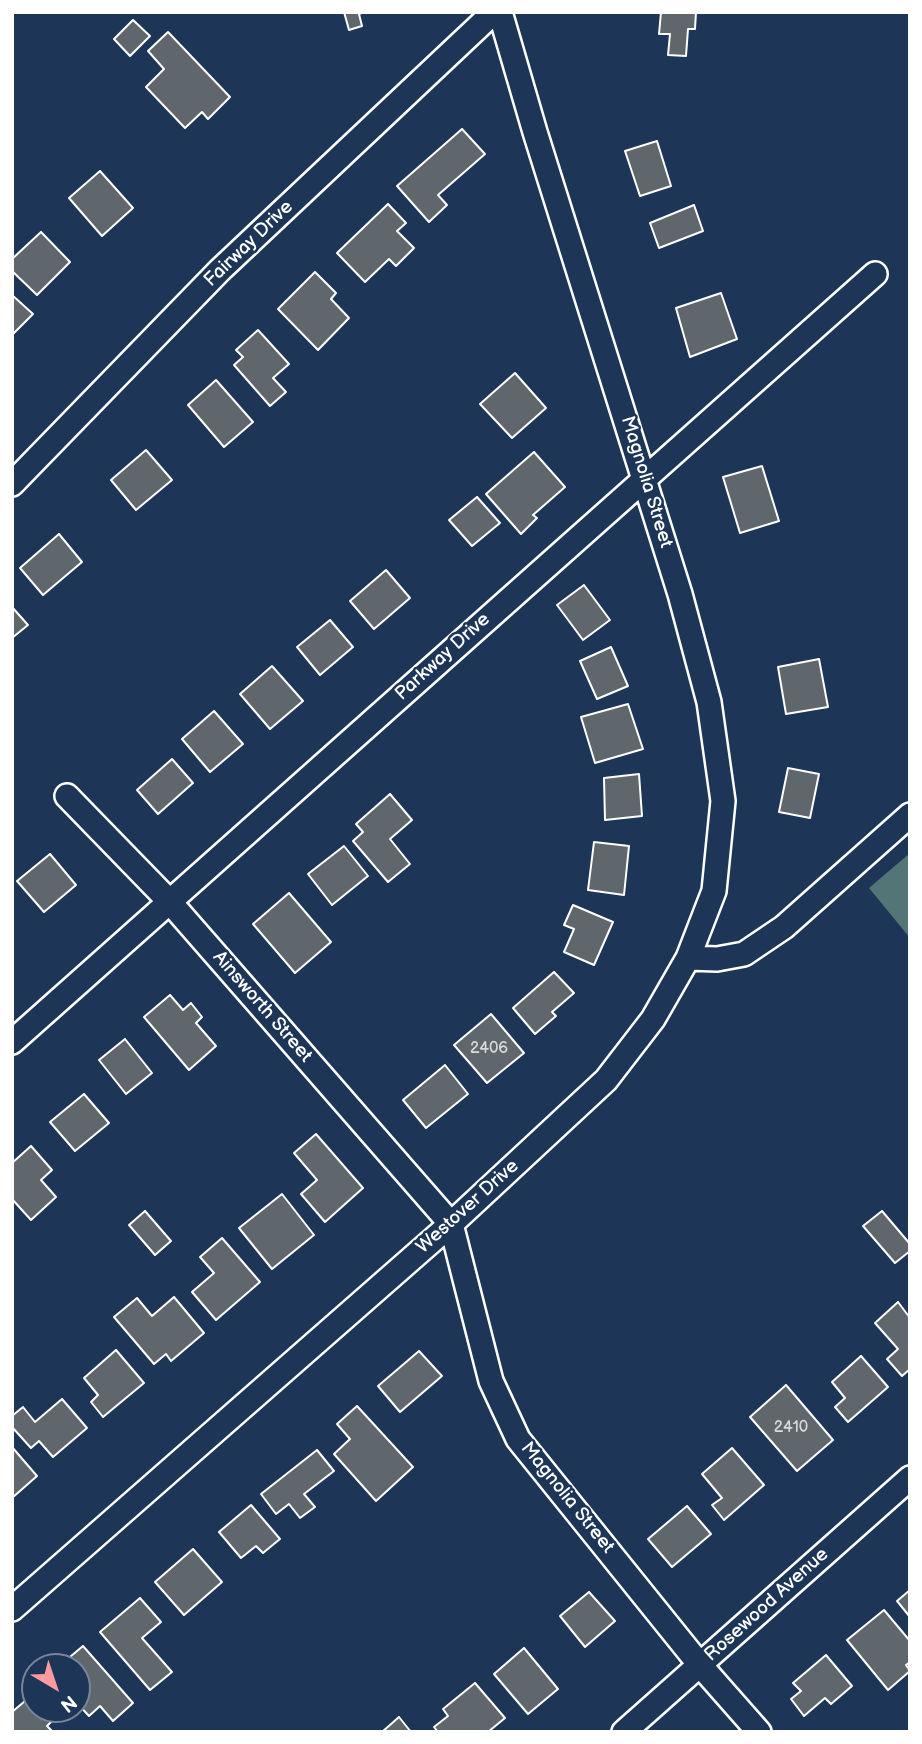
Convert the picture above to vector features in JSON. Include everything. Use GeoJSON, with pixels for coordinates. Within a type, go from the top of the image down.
{"type":"FeatureCollection","features":[{"type":"Feature","properties":{"kind":"street","name":"Fairway Drive"},"geometry":{"type":"LineString","coordinates":[[12,484],[220,270],[494,12]]}},
{"type":"Feature","properties":{"kind":"street","name":"Magnolia Street"},"geometry":{"type":"LineString","coordinates":[[500,12],[645,478],[709,702],[723,801],[715,891],[688,958]]}},
{"type":"Feature","properties":{"kind":"street","name":"Parkway Drive"},"geometry":{"type":"LineString","coordinates":[[12,1042],[875,274]]}},
{"type":"Feature","properties":{"kind":"street","name":"Ainsworth Street"},"geometry":{"type":"LineString","coordinates":[[67,796],[169,901],[451,1224]]}},
{"type":"Feature","properties":{"kind":"street"},"geometry":{"type":"LineString","coordinates":[[688,958],[717,959],[744,954],[784,927],[910,815]]}},
{"type":"Feature","properties":{"kind":"street","name":"Westover Drive"},"geometry":{"type":"LineString","coordinates":[[12,1609],[451,1224],[606,1080],[653,1019],[688,958]]}},
{"type":"Feature","properties":{"kind":"street","name":"Magnolia Street"},"geometry":{"type":"LineString","coordinates":[[451,1224],[491,1381],[518,1439],[700,1665],[759,1732]]}},
{"type":"Feature","properties":{"kind":"street","name":"Rosewood Avenue"},"geometry":{"type":"LineString","coordinates":[[624,1732],[910,1478]]}},
{"type":"Feature","properties":{"kind":"green space"},"geometry":{"type":"Polygon","coordinates":[[[910,853],[910,938],[869,888],[910,853]]]}},
{"type":"Feature","properties":{"kind":"building"},"geometry":{"type":"Polygon","coordinates":[[[344,12],[364,12],[359,14],[362,26],[349,30],[344,12]]]}},
{"type":"Feature","properties":{"kind":"building"},"geometry":{"type":"Polygon","coordinates":[[[661,12],[696,12],[695,29],[688,29],[686,56],[668,55],[670,34],[659,34],[661,12]]]}},
{"type":"Feature","properties":{"kind":"building"},"geometry":{"type":"Polygon","coordinates":[[[133,20],[150,36],[130,56],[114,39],[133,20]]]}},
{"type":"Feature","properties":{"kind":"building"},"geometry":{"type":"Polygon","coordinates":[[[168,32],[230,97],[208,119],[202,112],[185,128],[146,87],[164,69],[148,51],[168,32]]]}},
{"type":"Feature","properties":{"kind":"building"},"geometry":{"type":"Polygon","coordinates":[[[462,129],[485,154],[438,195],[447,205],[429,222],[397,186],[462,129]]]}},
{"type":"Feature","properties":{"kind":"building"},"geometry":{"type":"Polygon","coordinates":[[[657,141],[671,186],[640,196],[625,151],[657,141]]]}},
{"type":"Feature","properties":{"kind":"building"},"geometry":{"type":"Polygon","coordinates":[[[100,171],[133,208],[102,236],[69,198],[100,171]]]}},
{"type":"Feature","properties":{"kind":"building"},"geometry":{"type":"Polygon","coordinates":[[[388,204],[406,223],[397,231],[414,248],[396,266],[389,259],[365,282],[337,253],[388,204]]]}},
{"type":"Feature","properties":{"kind":"building"},"geometry":{"type":"Polygon","coordinates":[[[694,205],[703,231],[659,248],[650,223],[694,205]]]}},
{"type":"Feature","properties":{"kind":"building"},"geometry":{"type":"Polygon","coordinates":[[[41,232],[70,262],[37,295],[12,271],[12,259],[41,232]]]}},
{"type":"Feature","properties":{"kind":"building"},"geometry":{"type":"Polygon","coordinates":[[[315,272],[336,293],[331,299],[349,318],[318,350],[278,309],[315,272]]]}},
{"type":"Feature","properties":{"kind":"building"},"geometry":{"type":"Polygon","coordinates":[[[721,293],[737,339],[690,357],[676,308],[721,293]]]}},
{"type":"Feature","properties":{"kind":"building"},"geometry":{"type":"Polygon","coordinates":[[[12,295],[33,314],[12,335],[12,295]]]}},
{"type":"Feature","properties":{"kind":"building"},"geometry":{"type":"Polygon","coordinates":[[[258,330],[289,364],[273,378],[286,392],[270,406],[234,365],[243,357],[236,350],[258,330]]]}},
{"type":"Feature","properties":{"kind":"building"},"geometry":{"type":"Polygon","coordinates":[[[515,373],[546,408],[512,438],[480,404],[515,373]]]}},
{"type":"Feature","properties":{"kind":"building"},"geometry":{"type":"Polygon","coordinates":[[[216,380],[253,422],[224,447],[188,405],[216,380]]]}},
{"type":"Feature","properties":{"kind":"building"},"geometry":{"type":"Polygon","coordinates":[[[146,450],[172,480],[136,510],[111,480],[146,450]]]}},
{"type":"Feature","properties":{"kind":"building"},"geometry":{"type":"Polygon","coordinates":[[[534,452],[565,487],[533,515],[537,518],[521,534],[486,494],[534,452]]]}},
{"type":"Feature","properties":{"kind":"building"},"geometry":{"type":"Polygon","coordinates":[[[762,466],[779,521],[740,533],[723,477],[762,466]]]}},
{"type":"Feature","properties":{"kind":"building"},"geometry":{"type":"Polygon","coordinates":[[[477,497],[500,523],[472,546],[449,520],[477,497]]]}},
{"type":"Feature","properties":{"kind":"building"},"geometry":{"type":"Polygon","coordinates":[[[59,534],[82,562],[43,595],[20,568],[59,534]]]}},
{"type":"Feature","properties":{"kind":"building"},"geometry":{"type":"Polygon","coordinates":[[[386,570],[410,598],[374,629],[350,601],[386,570]]]}},
{"type":"Feature","properties":{"kind":"building"},"geometry":{"type":"Polygon","coordinates":[[[584,585],[610,620],[583,640],[557,605],[584,585]]]}},
{"type":"Feature","properties":{"kind":"building"},"geometry":{"type":"Polygon","coordinates":[[[12,607],[28,625],[12,638],[12,607]]]}},
{"type":"Feature","properties":{"kind":"building"},"geometry":{"type":"Polygon","coordinates":[[[330,620],[353,647],[320,675],[297,647],[330,620]]]}},
{"type":"Feature","properties":{"kind":"building"},"geometry":{"type":"Polygon","coordinates":[[[611,647],[628,686],[597,699],[580,661],[611,647]]]}},
{"type":"Feature","properties":{"kind":"building"},"geometry":{"type":"Polygon","coordinates":[[[819,659],[828,707],[786,714],[778,667],[819,659]]]}},
{"type":"Feature","properties":{"kind":"building"},"geometry":{"type":"Polygon","coordinates":[[[272,666],[303,701],[270,729],[240,694],[272,666]]]}},
{"type":"Feature","properties":{"kind":"building"},"geometry":{"type":"Polygon","coordinates":[[[628,704],[643,749],[595,763],[581,717],[628,704]]]}},
{"type":"Feature","properties":{"kind":"building"},"geometry":{"type":"Polygon","coordinates":[[[214,711],[243,744],[210,772],[182,739],[214,711]]]}},
{"type":"Feature","properties":{"kind":"building"},"geometry":{"type":"Polygon","coordinates":[[[172,759],[193,783],[158,814],[137,790],[172,759]]]}},
{"type":"Feature","properties":{"kind":"building"},"geometry":{"type":"Polygon","coordinates":[[[788,768],[819,774],[810,818],[779,812],[788,768]]]}},
{"type":"Feature","properties":{"kind":"building"},"geometry":{"type":"Polygon","coordinates":[[[639,774],[642,816],[605,820],[604,778],[639,774]]]}},
{"type":"Feature","properties":{"kind":"building"},"geometry":{"type":"Polygon","coordinates":[[[390,794],[412,820],[390,839],[410,864],[388,882],[353,841],[363,832],[356,824],[390,794]]]}},
{"type":"Feature","properties":{"kind":"building"},"geometry":{"type":"Polygon","coordinates":[[[594,842],[629,846],[624,895],[588,890],[594,842]]]}},
{"type":"Feature","properties":{"kind":"building"},"geometry":{"type":"Polygon","coordinates":[[[344,846],[368,876],[332,905],[308,874],[344,846]]]}},
{"type":"Feature","properties":{"kind":"building"},"geometry":{"type":"Polygon","coordinates":[[[50,854],[76,885],[44,912],[17,881],[50,854]]]}},
{"type":"Feature","properties":{"kind":"building"},"geometry":{"type":"Polygon","coordinates":[[[289,893],[331,942],[295,973],[253,924],[289,893]]]}},
{"type":"Feature","properties":{"kind":"building"},"geometry":{"type":"Polygon","coordinates":[[[573,905],[613,922],[594,965],[564,952],[574,929],[564,925],[573,905]]]}},
{"type":"Feature","properties":{"kind":"building"},"geometry":{"type":"Polygon","coordinates":[[[554,972],[574,993],[552,1012],[556,1016],[535,1034],[513,1008],[554,972]]]}},
{"type":"Feature","properties":{"kind":"building"},"geometry":{"type":"Polygon","coordinates":[[[170,995],[183,1010],[191,1003],[202,1017],[196,1023],[216,1046],[189,1070],[144,1017],[170,995]]]}},
{"type":"Feature","properties":{"kind":"building"},"geometry":{"type":"Polygon","coordinates":[[[491,1014],[524,1053],[487,1083],[454,1045],[491,1014]]]}},
{"type":"Feature","properties":{"kind":"building"},"geometry":{"type":"Polygon","coordinates":[[[125,1039],[152,1073],[126,1094],[99,1060],[125,1039]]]}},
{"type":"Feature","properties":{"kind":"building"},"geometry":{"type":"Polygon","coordinates":[[[445,1065],[468,1094],[426,1128],[403,1100],[445,1065]]]}},
{"type":"Feature","properties":{"kind":"building"},"geometry":{"type":"Polygon","coordinates":[[[84,1094],[109,1123],[75,1151],[50,1122],[84,1094]]]}},
{"type":"Feature","properties":{"kind":"building"},"geometry":{"type":"Polygon","coordinates":[[[316,1134],[363,1188],[325,1222],[301,1194],[317,1180],[294,1153],[316,1134]]]}},
{"type":"Feature","properties":{"kind":"building"},"geometry":{"type":"Polygon","coordinates":[[[31,1146],[52,1170],[41,1180],[56,1197],[31,1220],[12,1199],[12,1163],[31,1146]]]}},
{"type":"Feature","properties":{"kind":"building"},"geometry":{"type":"Polygon","coordinates":[[[282,1194],[314,1235],[272,1269],[239,1228],[282,1194]]]}},
{"type":"Feature","properties":{"kind":"building"},"geometry":{"type":"Polygon","coordinates":[[[145,1211],[171,1241],[155,1255],[129,1225],[145,1211]]]}},
{"type":"Feature","properties":{"kind":"building"},"geometry":{"type":"Polygon","coordinates":[[[882,1211],[910,1244],[910,1251],[895,1263],[863,1226],[882,1211]]]}},
{"type":"Feature","properties":{"kind":"building"},"geometry":{"type":"Polygon","coordinates":[[[222,1238],[260,1282],[216,1320],[192,1292],[214,1273],[200,1257],[222,1238]]]}},
{"type":"Feature","properties":{"kind":"building"},"geometry":{"type":"Polygon","coordinates":[[[174,1297],[204,1333],[171,1361],[166,1354],[154,1364],[114,1317],[137,1298],[152,1316],[174,1297]]]}},
{"type":"Feature","properties":{"kind":"building"},"geometry":{"type":"Polygon","coordinates":[[[898,1302],[910,1318],[910,1369],[902,1376],[887,1359],[898,1349],[875,1323],[898,1302]]]}},
{"type":"Feature","properties":{"kind":"building"},"geometry":{"type":"Polygon","coordinates":[[[116,1350],[144,1383],[103,1417],[91,1402],[98,1395],[84,1378],[116,1350]]]}},
{"type":"Feature","properties":{"kind":"building"},"geometry":{"type":"Polygon","coordinates":[[[419,1351],[442,1376],[400,1412],[378,1386],[419,1351]]]}},
{"type":"Feature","properties":{"kind":"building"},"geometry":{"type":"Polygon","coordinates":[[[861,1356],[888,1387],[848,1422],[835,1407],[845,1398],[832,1382],[861,1356]]]}},
{"type":"Feature","properties":{"kind":"building"},"geometry":{"type":"Polygon","coordinates":[[[786,1385],[833,1440],[797,1471],[750,1417],[786,1385]]]}},
{"type":"Feature","properties":{"kind":"building"},"geometry":{"type":"Polygon","coordinates":[[[62,1399],[87,1428],[53,1457],[39,1441],[31,1448],[12,1427],[12,1416],[23,1407],[35,1422],[62,1399]]]}},
{"type":"Feature","properties":{"kind":"building"},"geometry":{"type":"Polygon","coordinates":[[[357,1406],[413,1467],[376,1501],[334,1454],[350,1439],[337,1424],[357,1406]]]}},
{"type":"Feature","properties":{"kind":"building"},"geometry":{"type":"Polygon","coordinates":[[[12,1447],[37,1476],[12,1498],[12,1447]]]}},
{"type":"Feature","properties":{"kind":"building"},"geometry":{"type":"Polygon","coordinates":[[[732,1448],[764,1485],[724,1520],[712,1505],[722,1498],[702,1474],[732,1448]]]}},
{"type":"Feature","properties":{"kind":"building"},"geometry":{"type":"Polygon","coordinates":[[[317,1450],[334,1471],[304,1494],[315,1507],[300,1518],[289,1504],[276,1514],[261,1494],[317,1450]]]}},
{"type":"Feature","properties":{"kind":"building"},"geometry":{"type":"Polygon","coordinates":[[[251,1505],[280,1539],[263,1553],[256,1546],[241,1558],[219,1532],[251,1505]]]}},
{"type":"Feature","properties":{"kind":"building"},"geometry":{"type":"Polygon","coordinates":[[[687,1506],[711,1534],[672,1567],[648,1539],[687,1506]]]}},
{"type":"Feature","properties":{"kind":"building"},"geometry":{"type":"Polygon","coordinates":[[[193,1549],[222,1582],[184,1615],[155,1582],[193,1549]]]}},
{"type":"Feature","properties":{"kind":"building"},"geometry":{"type":"Polygon","coordinates":[[[910,1590],[910,1617],[897,1601],[910,1590]]]}},
{"type":"Feature","properties":{"kind":"building"},"geometry":{"type":"Polygon","coordinates":[[[589,1592],[615,1621],[585,1647],[560,1616],[589,1592]]]}},
{"type":"Feature","properties":{"kind":"building"},"geometry":{"type":"Polygon","coordinates":[[[140,1598],[161,1622],[142,1638],[172,1672],[150,1690],[100,1632],[140,1598]]]}},
{"type":"Feature","properties":{"kind":"building"},"geometry":{"type":"Polygon","coordinates":[[[884,1610],[910,1641],[910,1662],[906,1665],[910,1671],[888,1690],[847,1640],[884,1610]]]}},
{"type":"Feature","properties":{"kind":"building"},"geometry":{"type":"Polygon","coordinates":[[[83,1646],[89,1653],[75,1653],[83,1646]]]}},
{"type":"Feature","properties":{"kind":"building"},"geometry":{"type":"Polygon","coordinates":[[[524,1648],[558,1689],[528,1714],[494,1674],[524,1648]]]}},
{"type":"Feature","properties":{"kind":"building"},"geometry":{"type":"Polygon","coordinates":[[[91,1655],[133,1703],[113,1721],[100,1706],[91,1714],[91,1655]]]}},
{"type":"Feature","properties":{"kind":"building"},"geometry":{"type":"Polygon","coordinates":[[[826,1655],[852,1686],[831,1704],[825,1698],[804,1716],[791,1699],[801,1691],[793,1683],[826,1655]]]}},
{"type":"Feature","properties":{"kind":"building"},"geometry":{"type":"Polygon","coordinates":[[[475,1683],[505,1718],[488,1732],[438,1732],[434,1727],[448,1716],[443,1709],[475,1683]]]}},
{"type":"Feature","properties":{"kind":"building"},"geometry":{"type":"Polygon","coordinates":[[[21,1704],[21,1723],[50,1723],[47,1726],[53,1732],[12,1732],[12,1712],[21,1704]]]}},
{"type":"Feature","properties":{"kind":"building"},"geometry":{"type":"Polygon","coordinates":[[[399,1717],[411,1732],[382,1732],[399,1717]]]}}]}
